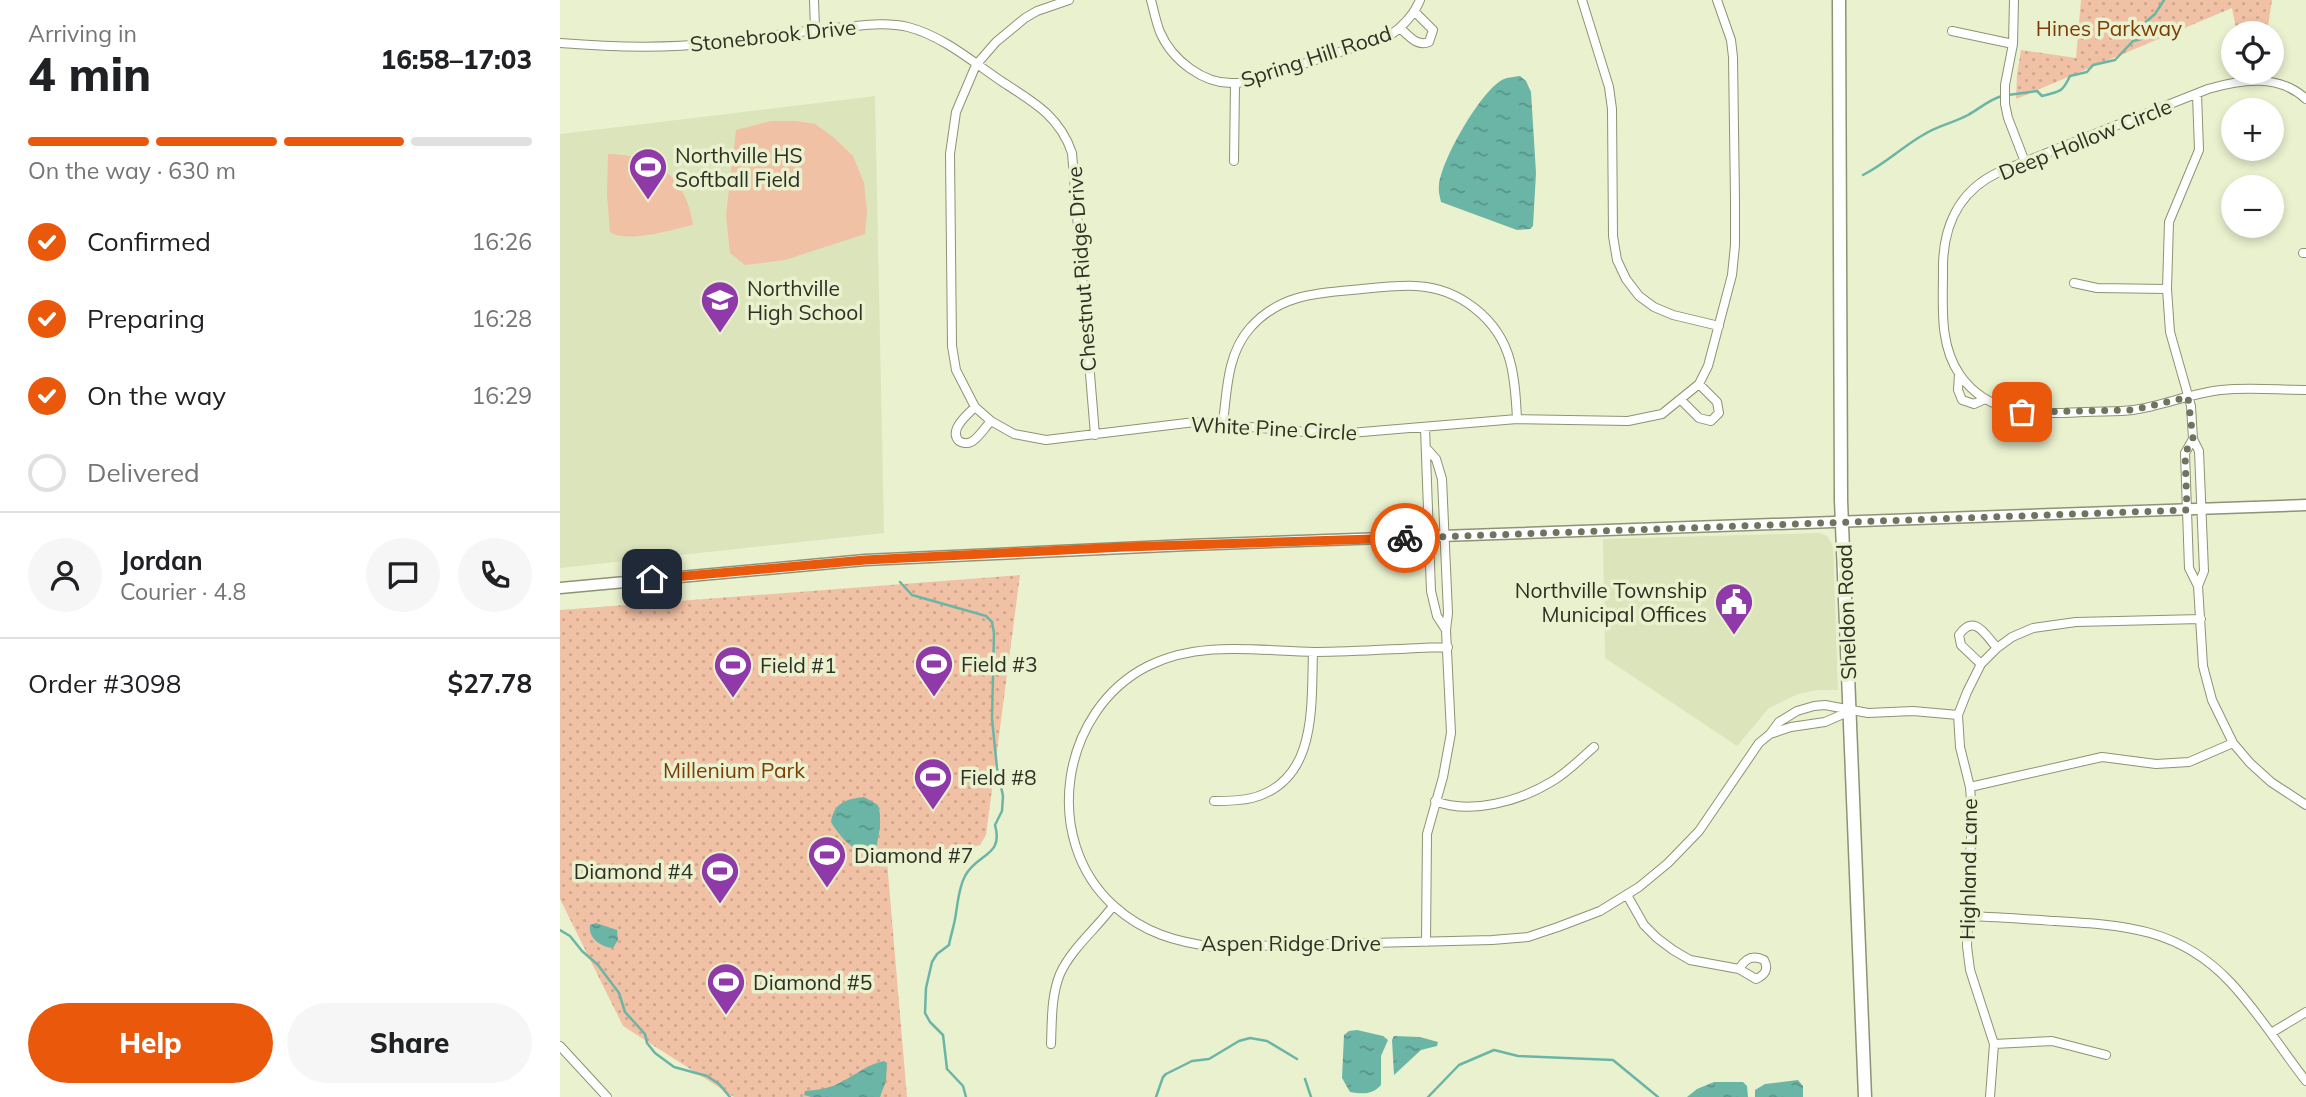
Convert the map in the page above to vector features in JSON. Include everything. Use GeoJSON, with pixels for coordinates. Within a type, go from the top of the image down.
{"type":"FeatureCollection","features":[{"type":"Feature","properties":{"kind":"main road","name":"Sheldon Road"},"geometry":{"type":"LineString","coordinates":[[1839,0],[1840,453],[1865,1097]]}},
{"type":"Feature","properties":{"kind":"street"},"geometry":{"type":"LineString","coordinates":[[814,0],[815,29]]}},
{"type":"Feature","properties":{"kind":"street","name":"White Pine Circle"},"geometry":{"type":"LineString","coordinates":[[1069,0],[1025,18],[996,42],[976,65],[956,112],[950,153],[952,352],[956,370],[975,407],[991,421],[1014,434],[1033,439],[1059,440],[1195,422],[1329,433],[1426,428],[1517,419],[1628,421],[1662,414],[1699,384],[1708,366],[1720,326],[1734,259],[1733,57],[1731,40],[1717,0]]}},
{"type":"Feature","properties":{"kind":"street","name":"Spring Hill Road"},"geometry":{"type":"LineString","coordinates":[[1151,0],[1161,34],[1179,59],[1212,80],[1235,83],[1257,79],[1389,36],[1415,11],[1420,0]]}},
{"type":"Feature","properties":{"kind":"street"},"geometry":{"type":"LineString","coordinates":[[1582,0],[1609,87],[1612,109],[1613,236],[1617,260],[1639,296],[1654,307],[1673,315],[1720,326]]}},
{"type":"Feature","properties":{"kind":"street"},"geometry":{"type":"LineString","coordinates":[[2014,0],[2013,44],[2005,86],[2005,104],[2025,162]]}},
{"type":"Feature","properties":{"kind":"street","name":"Spring Hill Road"},"geometry":{"type":"LineString","coordinates":[[1400,28],[1416,42],[1429,42],[1433,30],[1415,11]]}},
{"type":"Feature","properties":{"kind":"street","name":"Stonebrook Drive"},"geometry":{"type":"LineString","coordinates":[[560,43],[610,47],[710,44],[815,29],[885,24],[905,26],[934,36],[976,65]]}},
{"type":"Feature","properties":{"kind":"street"},"geometry":{"type":"LineString","coordinates":[[1952,31],[2013,44]]}},
{"type":"Feature","properties":{"kind":"street","name":"Chestnut Ridge Drive"},"geometry":{"type":"LineString","coordinates":[[976,65],[1049,113],[1068,142],[1074,168],[1095,435]]}},
{"type":"Feature","properties":{"kind":"street","name":"Deep Hollow Circle"},"geometry":{"type":"LineString","coordinates":[[2306,99],[2280,84],[2259,80],[2235,82],[2197,94],[1992,176],[1978,185],[1958,206],[1948,227],[1942,258],[1947,347],[1959,374],[1985,399],[2013,411],[2040,413],[2133,410],[2223,390],[2306,390]]}},
{"type":"Feature","properties":{"kind":"street"},"geometry":{"type":"LineString","coordinates":[[1234,161],[1235,83]]}},
{"type":"Feature","properties":{"kind":"street"},"geometry":{"type":"LineString","coordinates":[[2197,94],[2199,150],[2169,222],[2167,289],[2170,332],[2188,397],[2193,439],[2199,451],[2204,570],[2198,586]]}},
{"type":"Feature","properties":{"kind":"street"},"geometry":{"type":"LineString","coordinates":[[2074,284],[2097,288],[2167,289]]}},
{"type":"Feature","properties":{"kind":"street"},"geometry":{"type":"LineString","coordinates":[[1223,423],[1233,359],[1250,328],[1270,311],[1284,302],[1307,294],[1414,286],[1436,289],[1465,301],[1493,325],[1510,358],[1517,419]]}},
{"type":"Feature","properties":{"kind":"street","name":"Deep Hollow Circle"},"geometry":{"type":"LineString","coordinates":[[1959,374],[1958,390],[1962,400],[1974,404],[1985,399]]}},
{"type":"Feature","properties":{"kind":"street"},"geometry":{"type":"LineString","coordinates":[[1681,400],[1699,418],[1711,421],[1719,413],[1717,401],[1699,384]]}},
{"type":"Feature","properties":{"kind":"street"},"geometry":{"type":"LineString","coordinates":[[975,407],[958,425],[956,435],[959,441],[973,441],[991,421]]}},
{"type":"Feature","properties":{"kind":"street"},"geometry":{"type":"LineString","coordinates":[[1426,428],[1431,591],[1437,616],[1446,630]]}},
{"type":"Feature","properties":{"kind":"street"},"geometry":{"type":"LineString","coordinates":[[2193,439],[2185,453],[2189,568],[2198,586],[2203,666],[2212,701],[2233,743],[2271,782],[2306,805]]}},
{"type":"Feature","properties":{"kind":"street"},"geometry":{"type":"LineString","coordinates":[[1426,942],[1425,850],[1451,733],[1443,479],[1436,459],[1428,450]]}},
{"type":"Feature","properties":{"kind":"street"},"geometry":{"type":"LineString","coordinates":[[560,588],[865,560],[1103,548],[2306,505]]}},
{"type":"Feature","properties":{"kind":"street","name":"Highland Lane"},"geometry":{"type":"LineString","coordinates":[[1990,1097],[1994,1044],[1968,960],[1972,812],[1970,787],[1960,747],[1958,715],[1981,664],[1997,648],[2023,633],[2050,625],[2076,622],[2201,619]]}},
{"type":"Feature","properties":{"kind":"street"},"geometry":{"type":"LineString","coordinates":[[1981,664],[1961,645],[1959,635],[1964,628],[1970,625],[1978,626],[1997,648]]}},
{"type":"Feature","properties":{"kind":"street","name":"Aspen Ridge Drive"},"geometry":{"type":"LineString","coordinates":[[1448,647],[1313,652],[1248,648],[1202,650],[1180,654],[1136,672],[1103,702],[1088,724],[1074,754],[1069,787],[1069,819],[1082,860],[1097,886],[1113,905],[1158,935],[1182,943],[1215,947],[1528,937],[1600,911],[1627,895],[1668,863],[1699,831],[1759,743],[1779,722],[1797,711],[1825,705],[1850,711]]}},
{"type":"Feature","properties":{"kind":"street"},"geometry":{"type":"LineString","coordinates":[[1214,801],[1250,799],[1264,794],[1278,786],[1296,766],[1308,738],[1313,652]]}},
{"type":"Feature","properties":{"kind":"street"},"geometry":{"type":"LineString","coordinates":[[1770,734],[1791,727],[1825,722],[1850,711],[1913,711],[1958,715]]}},
{"type":"Feature","properties":{"kind":"street"},"geometry":{"type":"LineString","coordinates":[[1970,787],[2102,757],[2156,764],[2189,762],[2233,743]]}},
{"type":"Feature","properties":{"kind":"street"},"geometry":{"type":"LineString","coordinates":[[1435,801],[1446,806],[1466,807],[1513,799],[1551,782],[1594,747]]}},
{"type":"Feature","properties":{"kind":"street"},"geometry":{"type":"LineString","coordinates":[[1627,895],[1644,925],[1657,939],[1673,950],[1698,962],[1738,969]]}},
{"type":"Feature","properties":{"kind":"street"},"geometry":{"type":"LineString","coordinates":[[1051,1044],[1053,1002],[1061,974],[1073,953],[1097,928],[1113,905]]}},
{"type":"Feature","properties":{"kind":"street"},"geometry":{"type":"LineString","coordinates":[[1968,916],[2115,924],[2140,929],[2189,949],[2231,982],[2306,1081]]}},
{"type":"Feature","properties":{"kind":"street"},"geometry":{"type":"LineString","coordinates":[[2271,1033],[2306,1012]]}},
{"type":"Feature","properties":{"kind":"street"},"geometry":{"type":"LineString","coordinates":[[1994,1044],[2052,1041],[2106,1055]]}},
{"type":"Feature","properties":{"kind":"street"},"geometry":{"type":"LineString","coordinates":[[560,1046],[607,1097]]}},
{"type":"Feature","properties":{"kind":"shaded area","name":"Northville High School"},"geometry":{"type":"Polygon","coordinates":[[[875,96],[884,533],[560,568],[560,134],[875,96]]]}},
{"type":"Feature","properties":{"kind":"shaded area"},"geometry":{"type":"Polygon","coordinates":[[[1819,533],[1827,536],[1833,546],[1838,690],[1798,694],[1769,708],[1737,746],[1605,658],[1603,539],[1819,533]]]}},
{"type":"Feature","properties":{"kind":"green space","name":"Hines Parkway"},"geometry":{"type":"Polygon","coordinates":[[[2081,0],[2272,0],[2269,21],[2235,21],[2232,8],[2016,99],[2021,50],[2076,58],[2081,0]]]}},
{"type":"Feature","properties":{"kind":"green space"},"geometry":{"type":"Polygon","coordinates":[[[771,121],[815,124],[853,156],[864,183],[867,211],[865,234],[785,260],[745,265],[730,253],[726,215],[736,130],[771,121]]]}},
{"type":"Feature","properties":{"kind":"green space","name":"Northville HS Softball Field"},"geometry":{"type":"Polygon","coordinates":[[[608,154],[641,159],[666,172],[684,193],[693,225],[639,236],[627,237],[610,232],[608,154]]]}},
{"type":"Feature","properties":{"kind":"green space","name":"Millenium Park"},"geometry":{"type":"Polygon","coordinates":[[[1020,575],[986,835],[980,845],[968,849],[886,850],[907,1097],[734,1097],[623,1026],[560,899],[560,610],[1020,575]]]}},
{"type":"Feature","properties":{"kind":"water"},"geometry":{"type":"Polygon","coordinates":[[[1520,76],[1526,81],[1531,92],[1536,173],[1533,226],[1530,229],[1517,230],[1441,202],[1439,188],[1446,160],[1474,110],[1495,85],[1504,79],[1520,76]]]}},
{"type":"Feature","properties":{"kind":"water"},"geometry":{"type":"Polygon","coordinates":[[[864,797],[878,805],[880,814],[876,849],[866,855],[846,841],[831,822],[838,806],[864,797]]]}},
{"type":"Feature","properties":{"kind":"water"},"geometry":{"type":"Polygon","coordinates":[[[596,923],[617,930],[618,940],[613,948],[600,944],[593,938],[590,925],[596,923]]]}},
{"type":"Feature","properties":{"kind":"water"},"geometry":{"type":"Polygon","coordinates":[[[1357,1030],[1383,1036],[1388,1040],[1381,1056],[1381,1085],[1367,1093],[1350,1092],[1342,1078],[1344,1035],[1357,1030]]]}},
{"type":"Feature","properties":{"kind":"water"},"geometry":{"type":"Polygon","coordinates":[[[1394,1036],[1420,1037],[1438,1042],[1437,1046],[1421,1050],[1394,1075],[1394,1036]]]}},
{"type":"Feature","properties":{"kind":"water"},"geometry":{"type":"Polygon","coordinates":[[[884,1061],[887,1063],[886,1081],[880,1097],[804,1095],[805,1091],[834,1085],[884,1061]]]}},
{"type":"Feature","properties":{"kind":"water"},"geometry":{"type":"Polygon","coordinates":[[[1798,1080],[1803,1086],[1803,1097],[1755,1097],[1755,1090],[1765,1084],[1798,1080]]]}},
{"type":"Feature","properties":{"kind":"water"},"geometry":{"type":"Polygon","coordinates":[[[1714,1082],[1743,1082],[1747,1086],[1748,1097],[1687,1097],[1697,1089],[1714,1082]]]}},
{"type":"Feature","properties":{"kind":"waterway"},"geometry":{"type":"LineString","coordinates":[[2008,95],[2037,91],[2042,96],[2057,92],[2065,86],[2070,76],[2087,72],[2093,65],[2115,60],[2133,41],[2141,39],[2140,27],[2155,14],[2164,0]]}},
{"type":"Feature","properties":{"kind":"waterway"},"geometry":{"type":"LineString","coordinates":[[1863,175],[1928,132],[1962,118],[2002,96]]}},
{"type":"Feature","properties":{"kind":"waterway"},"geometry":{"type":"LineString","coordinates":[[900,582],[912,595],[986,616],[992,622],[994,633],[992,719],[1003,796],[1002,811],[995,825],[996,843],[963,880],[949,945],[937,954],[932,962],[926,988],[925,1013],[943,1035],[947,1069],[963,1086],[966,1097]]}},
{"type":"Feature","properties":{"kind":"waterway"},"geometry":{"type":"LineString","coordinates":[[560,930],[570,936],[598,965],[619,993],[625,1012],[645,1034],[647,1043],[655,1053],[674,1067],[707,1076],[719,1084],[730,1097]]}},
{"type":"Feature","properties":{"kind":"waterway"},"geometry":{"type":"LineString","coordinates":[[1156,1097],[1166,1074],[1192,1061],[1209,1059],[1239,1041],[1250,1038],[1267,1041],[1297,1059]]}},
{"type":"Feature","properties":{"kind":"waterway"},"geometry":{"type":"LineString","coordinates":[[1428,1097],[1459,1065],[1494,1050],[1518,1056],[1613,1060],[1658,1097]]}},
{"type":"Feature","properties":{"kind":"waterway"},"geometry":{"type":"LineString","coordinates":[[1305,1079],[1311,1097]]}},
{"type":"Feature","properties":{"kind":"way so far"},"geometry":{"type":"LineString","coordinates":[[1405,538],[2187,510],[2185,453],[2193,439],[2188,397],[2133,410],[2022,412]]}},
{"type":"Feature","properties":{"kind":"place","name":"Northville HS Softball Field"},"geometry":{"type":"Point","coordinates":[648,201]}},
{"type":"Feature","properties":{"kind":"place","name":"Northville High School"},"geometry":{"type":"Point","coordinates":[720,334]}},
{"type":"Feature","properties":{"kind":"place","name":"Northville Township Municipal Offices"},"geometry":{"type":"Point","coordinates":[1734,636]}},
{"type":"Feature","properties":{"kind":"place","name":"Field #3"},"geometry":{"type":"Point","coordinates":[934,698]}},
{"type":"Feature","properties":{"kind":"place","name":"Field #1"},"geometry":{"type":"Point","coordinates":[733,699]}},
{"type":"Feature","properties":{"kind":"place","name":"Field #8"},"geometry":{"type":"Point","coordinates":[933,811]}},
{"type":"Feature","properties":{"kind":"place","name":"Diamond #7"},"geometry":{"type":"Point","coordinates":[827,889]}},
{"type":"Feature","properties":{"kind":"place","name":"Diamond #4"},"geometry":{"type":"Point","coordinates":[720,905]}},
{"type":"Feature","properties":{"kind":"place","name":"Diamond #5"},"geometry":{"type":"Point","coordinates":[726,1016]}},
{"type":"Feature","properties":{"kind":"route"},"geometry":{"type":"LineString","coordinates":[[652,579],[865,560],[1124,547],[1405,538]]}}]}
